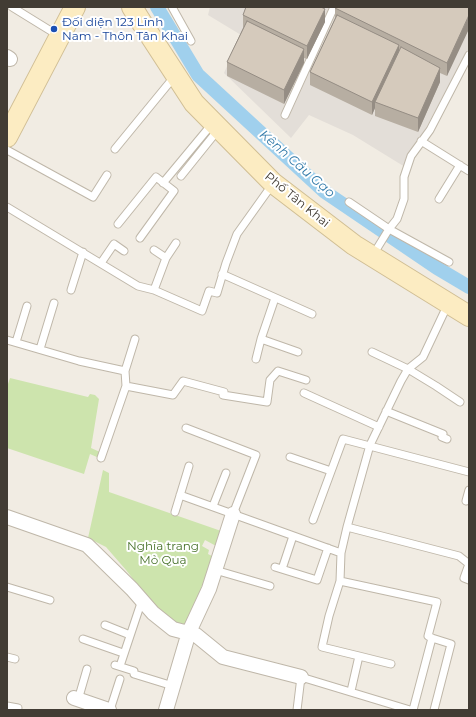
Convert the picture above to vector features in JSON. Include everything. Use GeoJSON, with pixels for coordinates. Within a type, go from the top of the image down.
{"type":"FeatureCollection","features":[{"type":"Feature","properties":{"kind":"street"},"geometry":{"type":"LineString","coordinates":[[7,137],[75,7]]}},
{"type":"Feature","properties":{"kind":"street","name":"Phố Tân Khai"},"geometry":{"type":"LineString","coordinates":[[132,7],[194,103],[274,183],[354,245],[375,252],[448,304],[469,316]]}},
{"type":"Feature","properties":{"kind":"street"},"geometry":{"type":"LineString","coordinates":[[166,710],[189,632],[209,589],[233,514]]}},
{"type":"Feature","properties":{"kind":"street"},"geometry":{"type":"LineString","coordinates":[[7,517],[86,545],[142,600],[153,613],[173,629],[196,635],[223,656],[301,677]]}},
{"type":"Feature","properties":{"kind":"street"},"geometry":{"type":"LineString","coordinates":[[76,699],[110,710]]}},
{"type":"Feature","properties":{"kind":"lane"},"geometry":{"type":"LineString","coordinates":[[12,7],[59,36]]}},
{"type":"Feature","properties":{"kind":"lane"},"geometry":{"type":"LineString","coordinates":[[172,7],[191,41]]}},
{"type":"Feature","properties":{"kind":"lane"},"geometry":{"type":"LineString","coordinates":[[285,115],[334,7]]}},
{"type":"Feature","properties":{"kind":"lane"},"geometry":{"type":"LineString","coordinates":[[375,252],[397,219],[404,199],[404,177],[411,156],[430,130],[469,55]]}},
{"type":"Feature","properties":{"kind":"lane"},"geometry":{"type":"LineString","coordinates":[[115,150],[176,75]]}},
{"type":"Feature","properties":{"kind":"lane"},"geometry":{"type":"LineString","coordinates":[[181,176],[216,125]]}},
{"type":"Feature","properties":{"kind":"lane"},"geometry":{"type":"LineString","coordinates":[[163,183],[216,125]]}},
{"type":"Feature","properties":{"kind":"lane"},"geometry":{"type":"LineString","coordinates":[[421,141],[469,171]]}},
{"type":"Feature","properties":{"kind":"lane"},"geometry":{"type":"LineString","coordinates":[[7,150],[93,197],[107,175]]}},
{"type":"Feature","properties":{"kind":"lane"},"geometry":{"type":"LineString","coordinates":[[439,199],[460,165]]}},
{"type":"Feature","properties":{"kind":"lane"},"geometry":{"type":"LineString","coordinates":[[118,224],[156,177],[174,191],[140,238]]}},
{"type":"Feature","properties":{"kind":"lane"},"geometry":{"type":"LineString","coordinates":[[7,207],[138,286],[154,290],[202,311],[209,291],[217,293],[222,274],[237,234],[274,183]]}},
{"type":"Feature","properties":{"kind":"lane"},"geometry":{"type":"LineString","coordinates":[[349,202],[389,230],[449,262]]}},
{"type":"Feature","properties":{"kind":"lane"},"geometry":{"type":"LineString","coordinates":[[154,290],[166,258],[176,243]]}},
{"type":"Feature","properties":{"kind":"lane"},"geometry":{"type":"LineString","coordinates":[[100,263],[114,244],[124,251]]}},
{"type":"Feature","properties":{"kind":"lane"},"geometry":{"type":"LineString","coordinates":[[154,250],[166,258]]}},
{"type":"Feature","properties":{"kind":"lane"},"geometry":{"type":"LineString","coordinates":[[71,290],[83,252]]}},
{"type":"Feature","properties":{"kind":"lane"},"geometry":{"type":"LineString","coordinates":[[222,274],[312,314]]}},
{"type":"Feature","properties":{"kind":"lane"},"geometry":{"type":"LineString","coordinates":[[256,359],[275,298]]}},
{"type":"Feature","properties":{"kind":"lane"},"geometry":{"type":"LineString","coordinates":[[40,349],[54,303]]}},
{"type":"Feature","properties":{"kind":"lane"},"geometry":{"type":"LineString","coordinates":[[391,664],[322,647],[329,616],[340,581],[341,553],[347,527],[370,445],[408,369],[423,357],[448,304]]}},
{"type":"Feature","properties":{"kind":"lane"},"geometry":{"type":"LineString","coordinates":[[16,342],[27,306]]}},
{"type":"Feature","properties":{"kind":"lane"},"geometry":{"type":"LineString","coordinates":[[101,458],[126,386],[125,371],[135,338]]}},
{"type":"Feature","properties":{"kind":"lane"},"geometry":{"type":"LineString","coordinates":[[261,339],[298,352]]}},
{"type":"Feature","properties":{"kind":"lane"},"geometry":{"type":"LineString","coordinates":[[7,340],[79,361],[125,371]]}},
{"type":"Feature","properties":{"kind":"lane"},"geometry":{"type":"LineString","coordinates":[[372,352],[408,369],[460,402]]}},
{"type":"Feature","properties":{"kind":"lane"},"geometry":{"type":"LineString","coordinates":[[126,386],[173,395],[183,381],[224,392],[223,395],[267,402],[270,380],[278,371],[306,380]]}},
{"type":"Feature","properties":{"kind":"lane"},"geometry":{"type":"LineString","coordinates":[[304,393],[379,427]]}},
{"type":"Feature","properties":{"kind":"lane"},"geometry":{"type":"LineString","coordinates":[[386,411],[443,434],[442,437],[447,439]]}},
{"type":"Feature","properties":{"kind":"lane"},"geometry":{"type":"LineString","coordinates":[[186,428],[256,455],[233,514]]}},
{"type":"Feature","properties":{"kind":"lane"},"geometry":{"type":"LineString","coordinates":[[313,520],[343,439],[469,472]]}},
{"type":"Feature","properties":{"kind":"lane"},"geometry":{"type":"LineString","coordinates":[[290,457],[331,471]]}},
{"type":"Feature","properties":{"kind":"lane"},"geometry":{"type":"LineString","coordinates":[[175,512],[189,466]]}},
{"type":"Feature","properties":{"kind":"lane"},"geometry":{"type":"LineString","coordinates":[[213,506],[226,473]]}},
{"type":"Feature","properties":{"kind":"lane"},"geometry":{"type":"LineString","coordinates":[[466,501],[469,490]]}},
{"type":"Feature","properties":{"kind":"lane"},"geometry":{"type":"LineString","coordinates":[[180,495],[341,553]]}},
{"type":"Feature","properties":{"kind":"lane"},"geometry":{"type":"LineString","coordinates":[[347,527],[459,556],[468,564],[464,578],[469,580]]}},
{"type":"Feature","properties":{"kind":"lane"},"geometry":{"type":"LineString","coordinates":[[282,569],[293,536]]}},
{"type":"Feature","properties":{"kind":"lane"},"geometry":{"type":"LineString","coordinates":[[275,567],[317,580],[328,548]]}},
{"type":"Feature","properties":{"kind":"lane"},"geometry":{"type":"LineString","coordinates":[[215,570],[270,586]]}},
{"type":"Feature","properties":{"kind":"lane"},"geometry":{"type":"LineString","coordinates":[[340,581],[437,602],[428,636],[451,644],[434,710]]}},
{"type":"Feature","properties":{"kind":"lane"},"geometry":{"type":"LineString","coordinates":[[7,587],[50,600]]}},
{"type":"Feature","properties":{"kind":"lane"},"geometry":{"type":"LineString","coordinates":[[142,600],[124,653],[117,666],[134,671],[134,674],[173,686]]}},
{"type":"Feature","properties":{"kind":"lane"},"geometry":{"type":"LineString","coordinates":[[104,624],[130,635]]}},
{"type":"Feature","properties":{"kind":"lane"},"geometry":{"type":"LineString","coordinates":[[297,710],[301,677],[411,710],[432,638]]}},
{"type":"Feature","properties":{"kind":"lane"},"geometry":{"type":"LineString","coordinates":[[83,639],[124,653]]}},
{"type":"Feature","properties":{"kind":"lane"},"geometry":{"type":"LineString","coordinates":[[351,691],[358,656]]}},
{"type":"Feature","properties":{"kind":"lane"},"geometry":{"type":"LineString","coordinates":[[7,657],[15,659]]}},
{"type":"Feature","properties":{"kind":"lane"},"geometry":{"type":"LineString","coordinates":[[76,699],[87,669]]}},
{"type":"Feature","properties":{"kind":"lane"},"geometry":{"type":"LineString","coordinates":[[110,710],[120,679]]}},
{"type":"Feature","properties":{"kind":"lane"},"geometry":{"type":"LineString","coordinates":[[7,706],[18,708]]}},
{"type":"Feature","properties":{"kind":"shaded area"},"geometry":{"type":"Polygon","coordinates":[[[210,7],[469,7],[469,48],[405,167],[353,135],[309,115],[291,138],[224,73],[241,35],[208,15],[210,7]]]}},
{"type":"Feature","properties":{"kind":"green space"},"geometry":{"type":"Polygon","coordinates":[[[10,378],[88,397],[90,394],[95,395],[99,399],[91,448],[100,452],[99,458],[90,454],[84,474],[7,448],[7,387],[10,378]]]}},
{"type":"Feature","properties":{"kind":"green space","name":"Nghĩa trang Mỏ Quạ"},"geometry":{"type":"Polygon","coordinates":[[[103,470],[109,473],[109,492],[224,532],[218,547],[205,540],[202,546],[209,550],[208,554],[214,557],[185,627],[170,623],[154,606],[106,547],[88,538],[103,470]]]}},
{"type":"Feature","properties":{"kind":"building"},"geometry":{"type":"Polygon","coordinates":[[[246,7],[321,7],[325,9],[307,46],[243,15],[246,7]]]}},
{"type":"Feature","properties":{"kind":"building"},"geometry":{"type":"Polygon","coordinates":[[[469,7],[469,15],[447,63],[335,8],[469,7]]]}},
{"type":"Feature","properties":{"kind":"building"},"geometry":{"type":"Polygon","coordinates":[[[337,15],[399,45],[372,102],[310,72],[337,15]]]}},
{"type":"Feature","properties":{"kind":"building"},"geometry":{"type":"Polygon","coordinates":[[[247,21],[304,49],[284,90],[227,62],[247,21]]]}},
{"type":"Feature","properties":{"kind":"building"},"geometry":{"type":"Polygon","coordinates":[[[401,47],[440,68],[418,118],[375,102],[401,47]]]}},
{"type":"Feature","properties":{"kind":"waterway","name":"Kênh Cầu Gạo"},"geometry":{"type":"LineString","coordinates":[[157,7],[198,75],[325,192],[437,268],[469,287]]}},
{"type":"Feature","properties":{"kind":"place","name":"Đối diện 123 Lĩnh Nam - Thôn Tân Khai"},"geometry":{"type":"Point","coordinates":[54,29]}}]}
